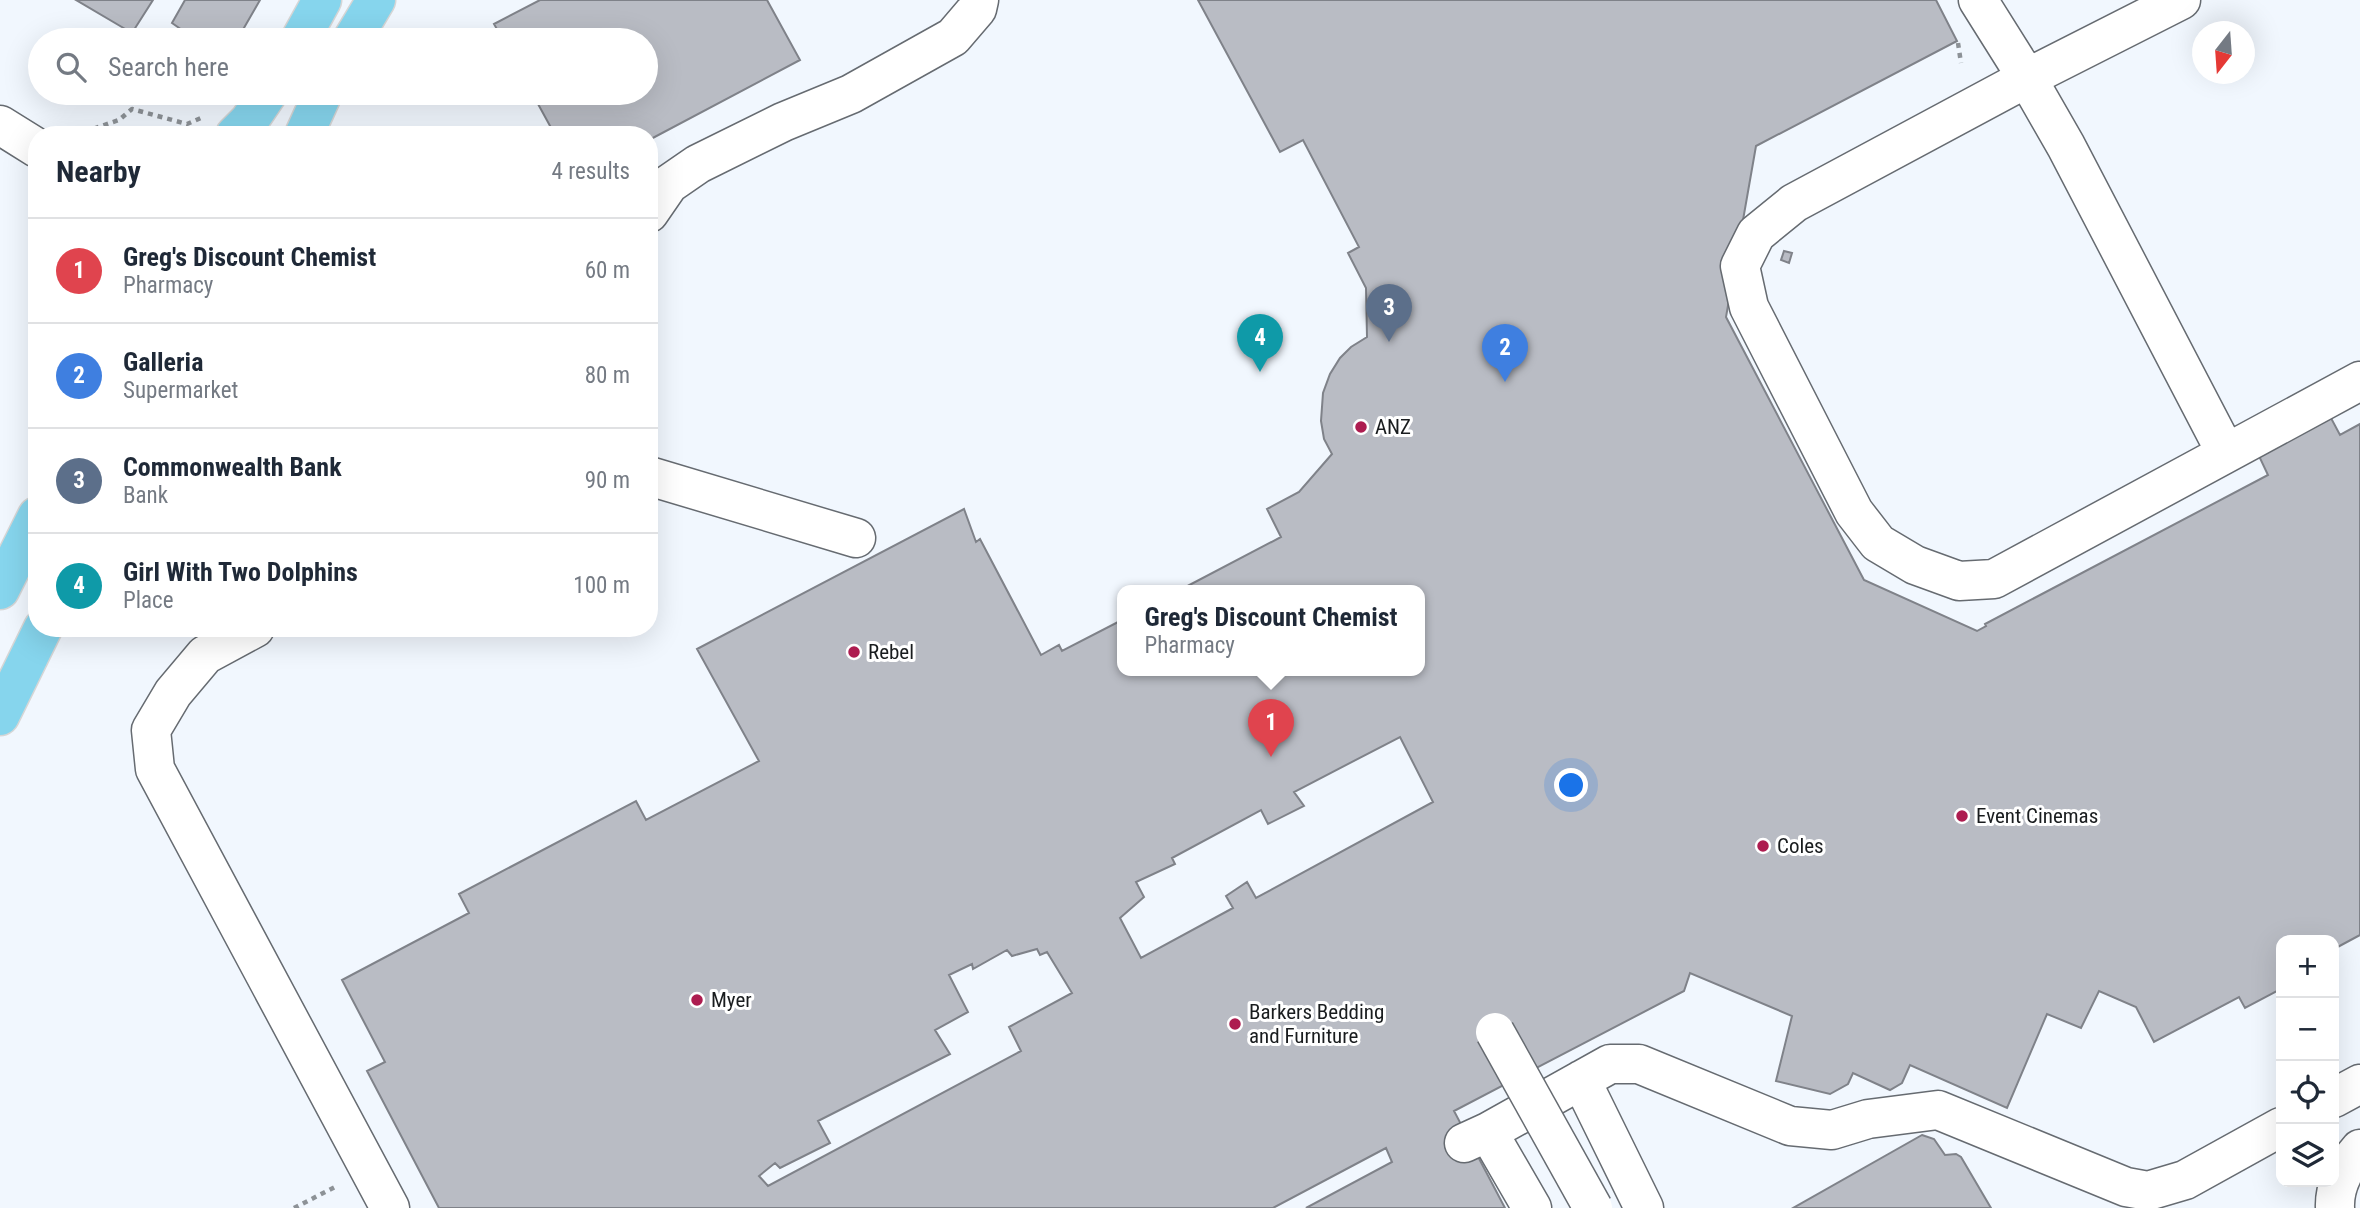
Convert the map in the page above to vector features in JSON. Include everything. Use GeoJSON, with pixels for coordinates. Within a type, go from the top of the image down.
{"type":"FeatureCollection","features":[{"type":"Feature","properties":{"kind":"main road"},"geometry":{"type":"LineString","coordinates":[[307,28],[322,0]]}},
{"type":"Feature","properties":{"kind":"main road"},"geometry":{"type":"LineString","coordinates":[[359,28],[376,0]]}},
{"type":"Feature","properties":{"kind":"main road"},"geometry":{"type":"LineString","coordinates":[[222,125],[249,121],[260,105]]}},
{"type":"Feature","properties":{"kind":"main road"},"geometry":{"type":"LineString","coordinates":[[308,126],[318,105]]}},
{"type":"Feature","properties":{"kind":"main road"},"geometry":{"type":"LineString","coordinates":[[0,590],[28,534]]}},
{"type":"Feature","properties":{"kind":"main road"},"geometry":{"type":"LineString","coordinates":[[0,716],[39,637]]}},
{"type":"Feature","properties":{"kind":"street"},"geometry":{"type":"LineString","coordinates":[[658,200],[669,184],[698,164],[783,122],[851,94],[954,37],[977,9],[979,0]]}},
{"type":"Feature","properties":{"kind":"street"},"geometry":{"type":"LineString","coordinates":[[1978,0],[2066,146],[2226,453]]}},
{"type":"Feature","properties":{"kind":"street"},"geometry":{"type":"LineString","coordinates":[[2181,0],[2027,78],[1794,203],[1756,234],[1740,267],[1749,307],[1854,512],[1878,543],[1915,565],[1959,581],[1994,579],[2360,381]]}},
{"type":"Feature","properties":{"kind":"street"},"geometry":{"type":"LineString","coordinates":[[0,125],[28,142]]}},
{"type":"Feature","properties":{"kind":"street"},"geometry":{"type":"LineString","coordinates":[[658,479],[856,538]]}},
{"type":"Feature","properties":{"kind":"street"},"geometry":{"type":"LineString","coordinates":[[238,637],[205,655],[173,693],[150,730],[155,769],[390,1208]]}},
{"type":"Feature","properties":{"kind":"street"},"geometry":{"type":"LineString","coordinates":[[1495,1032],[1593,1208]]}},
{"type":"Feature","properties":{"kind":"street"},"geometry":{"type":"LineString","coordinates":[[1532,1208],[1476,1138],[1610,1064],[1639,1064],[1790,1126],[1832,1130],[1868,1119],[1938,1110],[2126,1187],[2148,1191],[2185,1180],[2276,1130]]}},
{"type":"Feature","properties":{"kind":"street"},"geometry":{"type":"LineString","coordinates":[[1581,1080],[1644,1208]]}},
{"type":"Feature","properties":{"kind":"street"},"geometry":{"type":"LineString","coordinates":[[2339,1095],[2360,1084]]}},
{"type":"Feature","properties":{"kind":"street"},"geometry":{"type":"LineString","coordinates":[[2335,1208],[2339,1179],[2349,1160],[2360,1149]]}},
{"type":"Feature","properties":{"kind":"path"},"geometry":{"type":"LineString","coordinates":[[101,126],[119,120],[132,109],[187,124],[222,125]]}},
{"type":"Feature","properties":{"kind":"path"},"geometry":{"type":"LineString","coordinates":[[294,1208],[343,1182]]}},
{"type":"Feature","properties":{"kind":"building"},"geometry":{"type":"Polygon","coordinates":[[[76,0],[153,0],[135,28],[124,28],[76,0]]]}},
{"type":"Feature","properties":{"kind":"building"},"geometry":{"type":"Polygon","coordinates":[[[185,0],[260,0],[244,28],[179,28],[172,23],[185,0]]]}},
{"type":"Feature","properties":{"kind":"building"},"geometry":{"type":"Polygon","coordinates":[[[540,0],[767,0],[800,60],[658,135],[658,126],[550,126],[539,105],[658,105],[658,28],[496,28],[494,24],[540,0]]]}},
{"type":"Feature","properties":{"kind":"building"},"geometry":{"type":"Polygon","coordinates":[[[1198,0],[1936,0],[1957,41],[1756,146],[1726,317],[1864,580],[1977,631],[1986,626],[1985,624],[2268,475],[2259,456],[2331,418],[2340,435],[2360,424],[2360,935],[2339,946],[2339,935],[2276,935],[2276,992],[2245,1008],[2239,997],[2154,1042],[2136,1007],[2099,991],[2081,1028],[2047,1014],[2007,1108],[1910,1065],[1902,1083],[1890,1090],[1853,1073],[1848,1084],[1830,1094],[1776,1081],[1792,1016],[1690,973],[1684,991],[1454,1111],[1505,1208],[1306,1208],[1392,1162],[1386,1148],[1273,1208],[439,1208],[367,1071],[385,1062],[342,980],[469,913],[459,894],[636,801],[646,820],[759,761],[697,649],[964,509],[976,542],[980,539],[1041,655],[1059,645],[1062,651],[1117,623],[1117,676],[1425,676],[1425,585],[1189,585],[1281,537],[1267,509],[1299,492],[1332,454],[1324,439],[1321,421],[1323,393],[1340,358],[1367,337],[1366,288],[1348,253],[1359,247],[1303,140],[1280,152],[1198,0]],[[1400,737],[1294,792],[1304,806],[1268,824],[1261,810],[1172,858],[1175,864],[1136,882],[1144,897],[1120,918],[1141,958],[1233,908],[1226,896],[1247,882],[1256,898],[1433,802],[1400,737]],[[1037,949],[1012,956],[1007,950],[973,969],[972,964],[949,975],[968,1012],[935,1030],[950,1054],[818,1121],[830,1143],[780,1168],[775,1163],[759,1176],[768,1186],[1021,1051],[1009,1027],[1072,993],[1047,952],[1040,955],[1037,949]]]}},
{"type":"Feature","properties":{"kind":"building"},"geometry":{"type":"Polygon","coordinates":[[[1784,251],[1792,253],[1789,263],[1781,260],[1784,251]]]}},
{"type":"Feature","properties":{"kind":"building"},"geometry":{"type":"Polygon","coordinates":[[[1922,1135],[1934,1139],[1945,1155],[1956,1154],[1961,1157],[1991,1208],[1793,1208],[1922,1135]]]}},
{"type":"Feature","properties":{"kind":"place","name":"Commonwealth Bank"},"geometry":{"type":"Point","coordinates":[1389,342]}},
{"type":"Feature","properties":{"kind":"place","name":"Girl With Two Dolphins"},"geometry":{"type":"Point","coordinates":[1260,372]}},
{"type":"Feature","properties":{"kind":"place","name":"Galleria"},"geometry":{"type":"Point","coordinates":[1505,382]}},
{"type":"Feature","properties":{"kind":"place","name":"ANZ"},"geometry":{"type":"Point","coordinates":[1361,427]}},
{"type":"Feature","properties":{"kind":"place","name":"Rebel"},"geometry":{"type":"Point","coordinates":[854,652]}},
{"type":"Feature","properties":{"kind":"place","name":"Greg's Discount Chemist"},"geometry":{"type":"Point","coordinates":[1271,757]}},
{"type":"Feature","properties":{"kind":"place","name":"Event Cinemas"},"geometry":{"type":"Point","coordinates":[1962,816]}},
{"type":"Feature","properties":{"kind":"place","name":"Coles"},"geometry":{"type":"Point","coordinates":[1763,846]}},
{"type":"Feature","properties":{"kind":"place","name":"Myer"},"geometry":{"type":"Point","coordinates":[697,1000]}},
{"type":"Feature","properties":{"kind":"place","name":"Barkers Bedding and Furniture"},"geometry":{"type":"Point","coordinates":[1235,1024]}}]}
